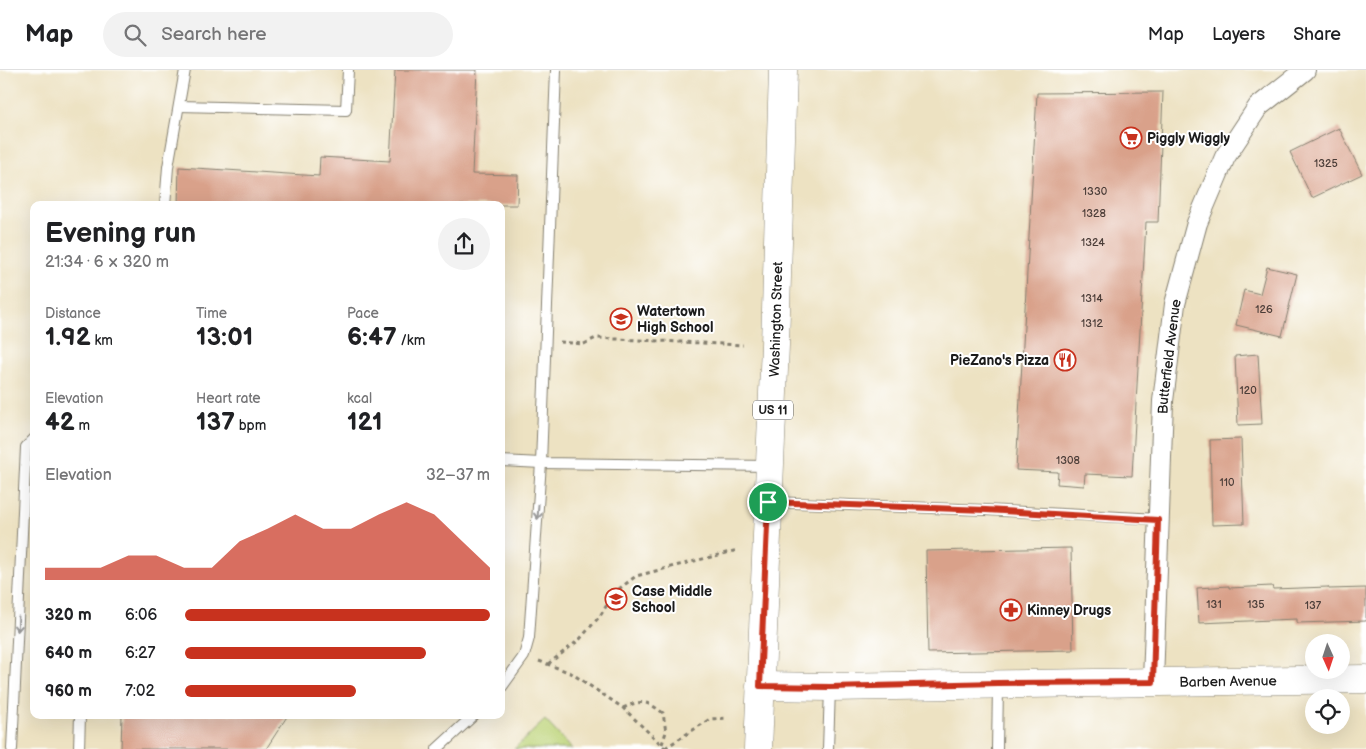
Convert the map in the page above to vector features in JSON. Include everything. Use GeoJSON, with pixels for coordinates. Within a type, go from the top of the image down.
{"type":"FeatureCollection","features":[{"type":"Feature","properties":{"kind":"main road","name":"Washington Street"},"geometry":{"type":"LineString","coordinates":[[758,749],[771,466],[783,70]]}},
{"type":"Feature","properties":{"kind":"main road","name":"Barben Avenue"},"geometry":{"type":"LineString","coordinates":[[760,686],[830,687],[1366,678]]}},
{"type":"Feature","properties":{"kind":"street","name":"Butterfield Avenue"},"geometry":{"type":"LineString","coordinates":[[1153,682],[1163,401],[1175,304],[1196,223],[1225,157],[1258,107],[1304,70]]}},
{"type":"Feature","properties":{"kind":"lane"},"geometry":{"type":"LineString","coordinates":[[166,201],[168,167],[185,70]]}},
{"type":"Feature","properties":{"kind":"lane"},"geometry":{"type":"LineString","coordinates":[[179,106],[346,110],[348,70]]}},
{"type":"Feature","properties":{"kind":"lane"},"geometry":{"type":"LineString","coordinates":[[505,682],[524,656],[529,638],[541,463],[556,70]]}},
{"type":"Feature","properties":{"kind":"lane"},"geometry":{"type":"LineString","coordinates":[[12,749],[26,447],[30,443]]}},
{"type":"Feature","properties":{"kind":"lane"},"geometry":{"type":"LineString","coordinates":[[505,461],[771,466]]}},
{"type":"Feature","properties":{"kind":"lane"},"geometry":{"type":"LineString","coordinates":[[768,502],[986,510],[1158,520]]}},
{"type":"Feature","properties":{"kind":"lane"},"geometry":{"type":"LineString","coordinates":[[997,749],[998,683]]}},
{"type":"Feature","properties":{"kind":"lane"},"geometry":{"type":"LineString","coordinates":[[828,749],[830,687]]}},
{"type":"Feature","properties":{"kind":"lane"},"geometry":{"type":"LineString","coordinates":[[78,749],[80,719]]}},
{"type":"Feature","properties":{"kind":"lane"},"geometry":{"type":"LineString","coordinates":[[437,749],[470,719]]}},
{"type":"Feature","properties":{"kind":"path"},"geometry":{"type":"LineString","coordinates":[[546,342],[584,344],[596,338],[743,345]]}},
{"type":"Feature","properties":{"kind":"path"},"geometry":{"type":"LineString","coordinates":[[548,664],[579,640],[600,616],[615,592],[636,576],[738,550]]}},
{"type":"Feature","properties":{"kind":"path"},"geometry":{"type":"LineString","coordinates":[[524,656],[571,673],[624,708],[666,748],[710,719],[728,718]]}},
{"type":"Feature","properties":{"kind":"path"},"geometry":{"type":"LineString","coordinates":[[624,708],[636,702],[651,704],[663,714],[666,732],[662,744]]}},
{"type":"Feature","properties":{"kind":"green space"},"geometry":{"type":"Polygon","coordinates":[[[545,720],[572,749],[514,749],[545,720]]]}},
{"type":"Feature","properties":{"kind":"building"},"geometry":{"type":"Polygon","coordinates":[[[395,70],[477,70],[472,174],[518,175],[517,205],[505,205],[505,201],[178,201],[179,167],[319,176],[320,157],[390,161],[395,70]]]}},
{"type":"Feature","properties":{"kind":"building"},"geometry":{"type":"Polygon","coordinates":[[[1163,92],[1158,222],[1146,222],[1132,476],[1085,474],[1084,486],[1057,484],[1058,472],[1016,470],[1037,93],[1163,92]]]}},
{"type":"Feature","properties":{"kind":"building"},"geometry":{"type":"Polygon","coordinates":[[[1339,128],[1362,174],[1312,198],[1290,152],[1339,128]]]}},
{"type":"Feature","properties":{"kind":"building"},"geometry":{"type":"Polygon","coordinates":[[[1267,267],[1297,274],[1282,336],[1236,325],[1244,290],[1260,294],[1267,267]]]}},
{"type":"Feature","properties":{"kind":"building"},"geometry":{"type":"Polygon","coordinates":[[[1258,354],[1262,424],[1238,425],[1235,356],[1258,354]]]}},
{"type":"Feature","properties":{"kind":"building"},"geometry":{"type":"Polygon","coordinates":[[[1241,439],[1244,524],[1212,525],[1210,440],[1241,439]]]}},
{"type":"Feature","properties":{"kind":"building"},"geometry":{"type":"Polygon","coordinates":[[[1071,548],[1073,650],[928,653],[926,551],[1071,548]]]}},
{"type":"Feature","properties":{"kind":"building"},"geometry":{"type":"Polygon","coordinates":[[[1229,586],[1229,588],[1272,586],[1273,589],[1366,588],[1366,621],[1297,623],[1297,619],[1199,623],[1197,588],[1229,586]]]}},
{"type":"Feature","properties":{"kind":"building"},"geometry":{"type":"Polygon","coordinates":[[[122,719],[285,719],[266,749],[121,749],[122,719]]]}},
{"type":"Feature","properties":{"kind":"place","name":"Piggly Wiggly"},"geometry":{"type":"Point","coordinates":[1131,138]}},
{"type":"Feature","properties":{"kind":"place","name":"Watertown High School"},"geometry":{"type":"Point","coordinates":[621,319]}},
{"type":"Feature","properties":{"kind":"place","name":"PieZano's Pizza"},"geometry":{"type":"Point","coordinates":[1065,360]}},
{"type":"Feature","properties":{"kind":"place","name":"Case Middle School"},"geometry":{"type":"Point","coordinates":[616,599]}},
{"type":"Feature","properties":{"kind":"place","name":"Kinney Drugs"},"geometry":{"type":"Point","coordinates":[1011,610]}},
{"type":"Feature","properties":{"kind":"route"},"geometry":{"type":"LineString","coordinates":[[768,502],[986,510],[1158,520],[1153,682],[830,687],[760,686],[768,502]]}}]}
